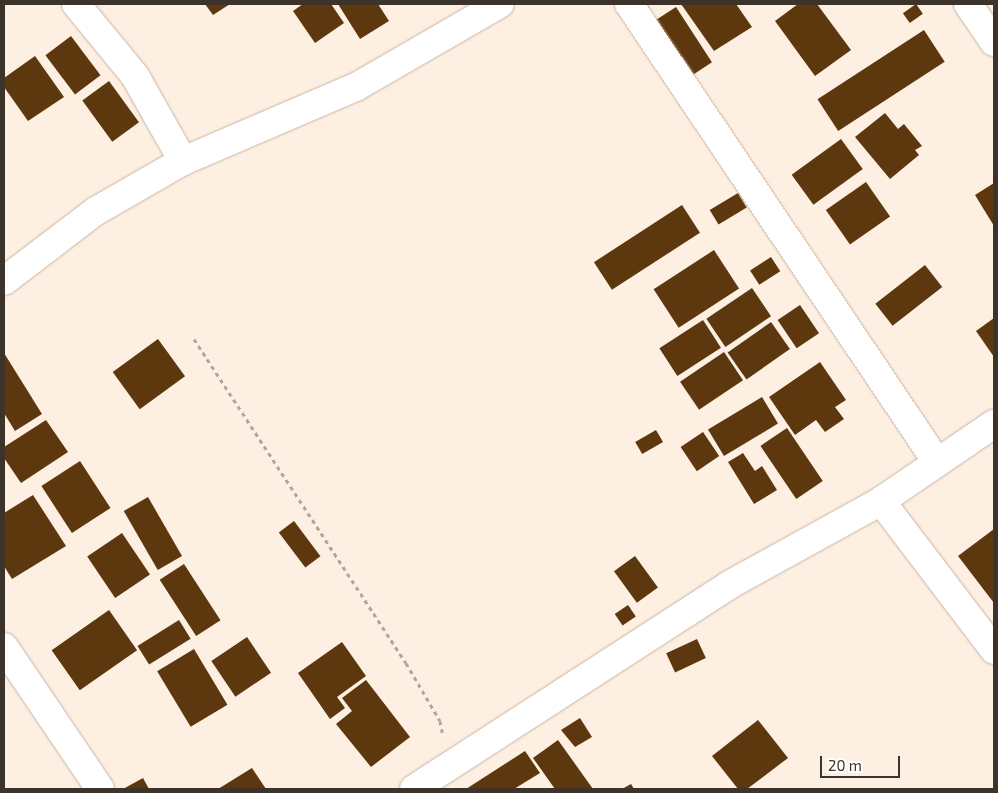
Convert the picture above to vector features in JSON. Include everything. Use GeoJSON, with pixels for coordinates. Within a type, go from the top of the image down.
{"type":"FeatureCollection","features":[{"type":"Feature","properties":{"kind":"street"},"geometry":{"type":"LineString","coordinates":[[76,4],[135,76],[183,161]]}},
{"type":"Feature","properties":{"kind":"street"},"geometry":{"type":"LineString","coordinates":[[4,281],[96,211],[183,161],[356,87],[499,4]]}},
{"type":"Feature","properties":{"kind":"street"},"geometry":{"type":"LineString","coordinates":[[629,4],[937,462]]}},
{"type":"Feature","properties":{"kind":"street"},"geometry":{"type":"LineString","coordinates":[[968,4],[994,42]]}},
{"type":"Feature","properties":{"kind":"street"},"geometry":{"type":"LineString","coordinates":[[414,789],[729,585],[881,501],[994,424]]}},
{"type":"Feature","properties":{"kind":"street"},"geometry":{"type":"LineString","coordinates":[[881,501],[994,650]]}},
{"type":"Feature","properties":{"kind":"street"},"geometry":{"type":"LineString","coordinates":[[4,647],[100,789]]}},
{"type":"Feature","properties":{"kind":"path"},"geometry":{"type":"LineString","coordinates":[[194,338],[406,663],[440,721],[450,766]]}},
{"type":"Feature","properties":{"kind":"building"},"geometry":{"type":"Polygon","coordinates":[[[205,4],[230,4],[213,15],[205,4]]]}},
{"type":"Feature","properties":{"kind":"building"},"geometry":{"type":"Polygon","coordinates":[[[303,4],[331,4],[344,23],[315,43],[293,11],[303,4]]]}},
{"type":"Feature","properties":{"kind":"building"},"geometry":{"type":"Polygon","coordinates":[[[338,4],[378,4],[389,21],[360,39],[338,4]]]}},
{"type":"Feature","properties":{"kind":"building"},"geometry":{"type":"Polygon","coordinates":[[[681,4],[736,4],[752,27],[714,51],[681,4]]]}},
{"type":"Feature","properties":{"kind":"building"},"geometry":{"type":"Polygon","coordinates":[[[798,4],[817,4],[851,50],[815,76],[775,21],[798,4]]]}},
{"type":"Feature","properties":{"kind":"building"},"geometry":{"type":"Polygon","coordinates":[[[916,4],[923,14],[910,23],[903,13],[916,4]]]}},
{"type":"Feature","properties":{"kind":"building"},"geometry":{"type":"Polygon","coordinates":[[[676,7],[712,62],[692,75],[656,20],[676,7]]]}},
{"type":"Feature","properties":{"kind":"building"},"geometry":{"type":"Polygon","coordinates":[[[924,30],[945,62],[838,131],[817,99],[924,30]]]}},
{"type":"Feature","properties":{"kind":"building"},"geometry":{"type":"Polygon","coordinates":[[[71,36],[100,75],[75,94],[45,55],[71,36]]]}},
{"type":"Feature","properties":{"kind":"building"},"geometry":{"type":"Polygon","coordinates":[[[35,56],[64,97],[28,121],[4,87],[4,78],[35,56]]]}},
{"type":"Feature","properties":{"kind":"building"},"geometry":{"type":"Polygon","coordinates":[[[109,81],[139,122],[112,142],[82,100],[109,81]]]}},
{"type":"Feature","properties":{"kind":"building"},"geometry":{"type":"Polygon","coordinates":[[[885,113],[898,129],[904,124],[922,146],[915,150],[919,155],[890,179],[855,137],[885,113]]]}},
{"type":"Feature","properties":{"kind":"building"},"geometry":{"type":"Polygon","coordinates":[[[841,139],[863,169],[813,205],[792,175],[841,139]]]}},
{"type":"Feature","properties":{"kind":"building"},"geometry":{"type":"Polygon","coordinates":[[[866,182],[890,216],[850,245],[826,210],[866,182]]]}},
{"type":"Feature","properties":{"kind":"building"},"geometry":{"type":"Polygon","coordinates":[[[994,183],[994,226],[975,195],[994,183]]]}},
{"type":"Feature","properties":{"kind":"building"},"geometry":{"type":"Polygon","coordinates":[[[738,193],[747,208],[718,225],[710,210],[738,193]]]}},
{"type":"Feature","properties":{"kind":"building"},"geometry":{"type":"Polygon","coordinates":[[[682,205],[700,233],[612,290],[594,262],[682,205]]]}},
{"type":"Feature","properties":{"kind":"building"},"geometry":{"type":"Polygon","coordinates":[[[714,250],[739,289],[679,328],[654,289],[714,250]]]}},
{"type":"Feature","properties":{"kind":"building"},"geometry":{"type":"Polygon","coordinates":[[[771,257],[780,271],[759,285],[750,271],[771,257]]]}},
{"type":"Feature","properties":{"kind":"building"},"geometry":{"type":"Polygon","coordinates":[[[925,265],[942,287],[893,326],[875,304],[925,265]]]}},
{"type":"Feature","properties":{"kind":"building"},"geometry":{"type":"Polygon","coordinates":[[[752,288],[771,316],[725,347],[706,319],[752,288]]]}},
{"type":"Feature","properties":{"kind":"building"},"geometry":{"type":"Polygon","coordinates":[[[800,305],[819,333],[797,348],[778,320],[800,305]]]}},
{"type":"Feature","properties":{"kind":"building"},"geometry":{"type":"Polygon","coordinates":[[[994,318],[994,357],[976,331],[994,318]]]}},
{"type":"Feature","properties":{"kind":"building"},"geometry":{"type":"Polygon","coordinates":[[[703,320],[721,348],[677,376],[659,348],[703,320]]]}},
{"type":"Feature","properties":{"kind":"building"},"geometry":{"type":"Polygon","coordinates":[[[771,322],[790,349],[747,379],[728,352],[771,322]]]}},
{"type":"Feature","properties":{"kind":"building"},"geometry":{"type":"Polygon","coordinates":[[[158,339],[185,376],[140,409],[113,372],[158,339]]]}},
{"type":"Feature","properties":{"kind":"building"},"geometry":{"type":"Polygon","coordinates":[[[724,352],[743,380],[699,410],[680,382],[724,352]]]}},
{"type":"Feature","properties":{"kind":"building"},"geometry":{"type":"Polygon","coordinates":[[[4,353],[42,414],[15,431],[4,413],[4,353]]]}},
{"type":"Feature","properties":{"kind":"building"},"geometry":{"type":"Polygon","coordinates":[[[820,362],[846,400],[835,407],[844,419],[825,432],[816,420],[795,435],[769,397],[820,362]]]}},
{"type":"Feature","properties":{"kind":"building"},"geometry":{"type":"Polygon","coordinates":[[[762,397],[778,424],[724,456],[708,429],[762,397]]]}},
{"type":"Feature","properties":{"kind":"building"},"geometry":{"type":"Polygon","coordinates":[[[46,420],[68,452],[21,483],[4,458],[4,447],[46,420]]]}},
{"type":"Feature","properties":{"kind":"building"},"geometry":{"type":"Polygon","coordinates":[[[787,428],[823,481],[796,499],[760,446],[787,428]]]}},
{"type":"Feature","properties":{"kind":"building"},"geometry":{"type":"Polygon","coordinates":[[[656,430],[663,442],[642,454],[635,442],[656,430]]]}},
{"type":"Feature","properties":{"kind":"building"},"geometry":{"type":"Polygon","coordinates":[[[703,432],[719,456],[697,471],[681,447],[703,432]]]}},
{"type":"Feature","properties":{"kind":"building"},"geometry":{"type":"Polygon","coordinates":[[[743,453],[755,471],[762,466],[777,490],[754,504],[728,462],[743,453]]]}},
{"type":"Feature","properties":{"kind":"building"},"geometry":{"type":"Polygon","coordinates":[[[80,461],[110,508],[72,533],[41,486],[80,461]]]}},
{"type":"Feature","properties":{"kind":"building"},"geometry":{"type":"Polygon","coordinates":[[[33,495],[66,546],[12,579],[4,566],[4,513],[33,495]]]}},
{"type":"Feature","properties":{"kind":"building"},"geometry":{"type":"Polygon","coordinates":[[[148,497],[182,556],[158,570],[124,511],[148,497]]]}},
{"type":"Feature","properties":{"kind":"building"},"geometry":{"type":"Polygon","coordinates":[[[294,521],[320,556],[305,568],[279,532],[294,521]]]}},
{"type":"Feature","properties":{"kind":"building"},"geometry":{"type":"Polygon","coordinates":[[[994,529],[994,603],[958,556],[994,529]]]}},
{"type":"Feature","properties":{"kind":"building"},"geometry":{"type":"Polygon","coordinates":[[[122,533],[150,574],[115,598],[87,556],[122,533]]]}},
{"type":"Feature","properties":{"kind":"building"},"geometry":{"type":"Polygon","coordinates":[[[635,556],[658,588],[637,603],[614,571],[635,556]]]}},
{"type":"Feature","properties":{"kind":"building"},"geometry":{"type":"Polygon","coordinates":[[[184,564],[220,620],[196,636],[160,580],[184,564]]]}},
{"type":"Feature","properties":{"kind":"building"},"geometry":{"type":"Polygon","coordinates":[[[628,605],[636,617],[623,626],[615,614],[628,605]]]}},
{"type":"Feature","properties":{"kind":"building"},"geometry":{"type":"Polygon","coordinates":[[[109,610],[137,650],[80,690],[52,650],[109,610]]]}},
{"type":"Feature","properties":{"kind":"building"},"geometry":{"type":"Polygon","coordinates":[[[179,620],[191,639],[149,665],[137,646],[179,620]]]}},
{"type":"Feature","properties":{"kind":"building"},"geometry":{"type":"Polygon","coordinates":[[[247,637],[271,673],[235,697],[211,661],[247,637]]]}},
{"type":"Feature","properties":{"kind":"building"},"geometry":{"type":"Polygon","coordinates":[[[697,639],[706,658],[675,672],[666,653],[697,639]]]}},
{"type":"Feature","properties":{"kind":"building"},"geometry":{"type":"Polygon","coordinates":[[[342,642],[366,676],[337,697],[345,708],[330,719],[298,673],[342,642]]]}},
{"type":"Feature","properties":{"kind":"building"},"geometry":{"type":"Polygon","coordinates":[[[194,649],[227,705],[191,727],[157,671],[194,649]]]}},
{"type":"Feature","properties":{"kind":"building"},"geometry":{"type":"Polygon","coordinates":[[[366,680],[410,737],[371,767],[336,724],[352,711],[342,698],[366,680]]]}},
{"type":"Feature","properties":{"kind":"building"},"geometry":{"type":"Polygon","coordinates":[[[580,718],[592,737],[575,747],[561,730],[580,718]]]}},
{"type":"Feature","properties":{"kind":"building"},"geometry":{"type":"Polygon","coordinates":[[[758,720],[788,758],[747,789],[738,789],[712,756],[758,720]]]}},
{"type":"Feature","properties":{"kind":"building"},"geometry":{"type":"Polygon","coordinates":[[[558,740],[593,789],[555,789],[533,758],[558,740]]]}},
{"type":"Feature","properties":{"kind":"building"},"geometry":{"type":"Polygon","coordinates":[[[525,751],[540,773],[514,789],[466,789],[525,751]]]}},
{"type":"Feature","properties":{"kind":"building"},"geometry":{"type":"Polygon","coordinates":[[[252,768],[266,789],[218,789],[252,768]]]}},
{"type":"Feature","properties":{"kind":"building"},"geometry":{"type":"Polygon","coordinates":[[[143,778],[149,789],[123,789],[143,778]]]}},
{"type":"Feature","properties":{"kind":"building"},"geometry":{"type":"Polygon","coordinates":[[[631,784],[634,789],[622,789],[631,784]]]}}]}
